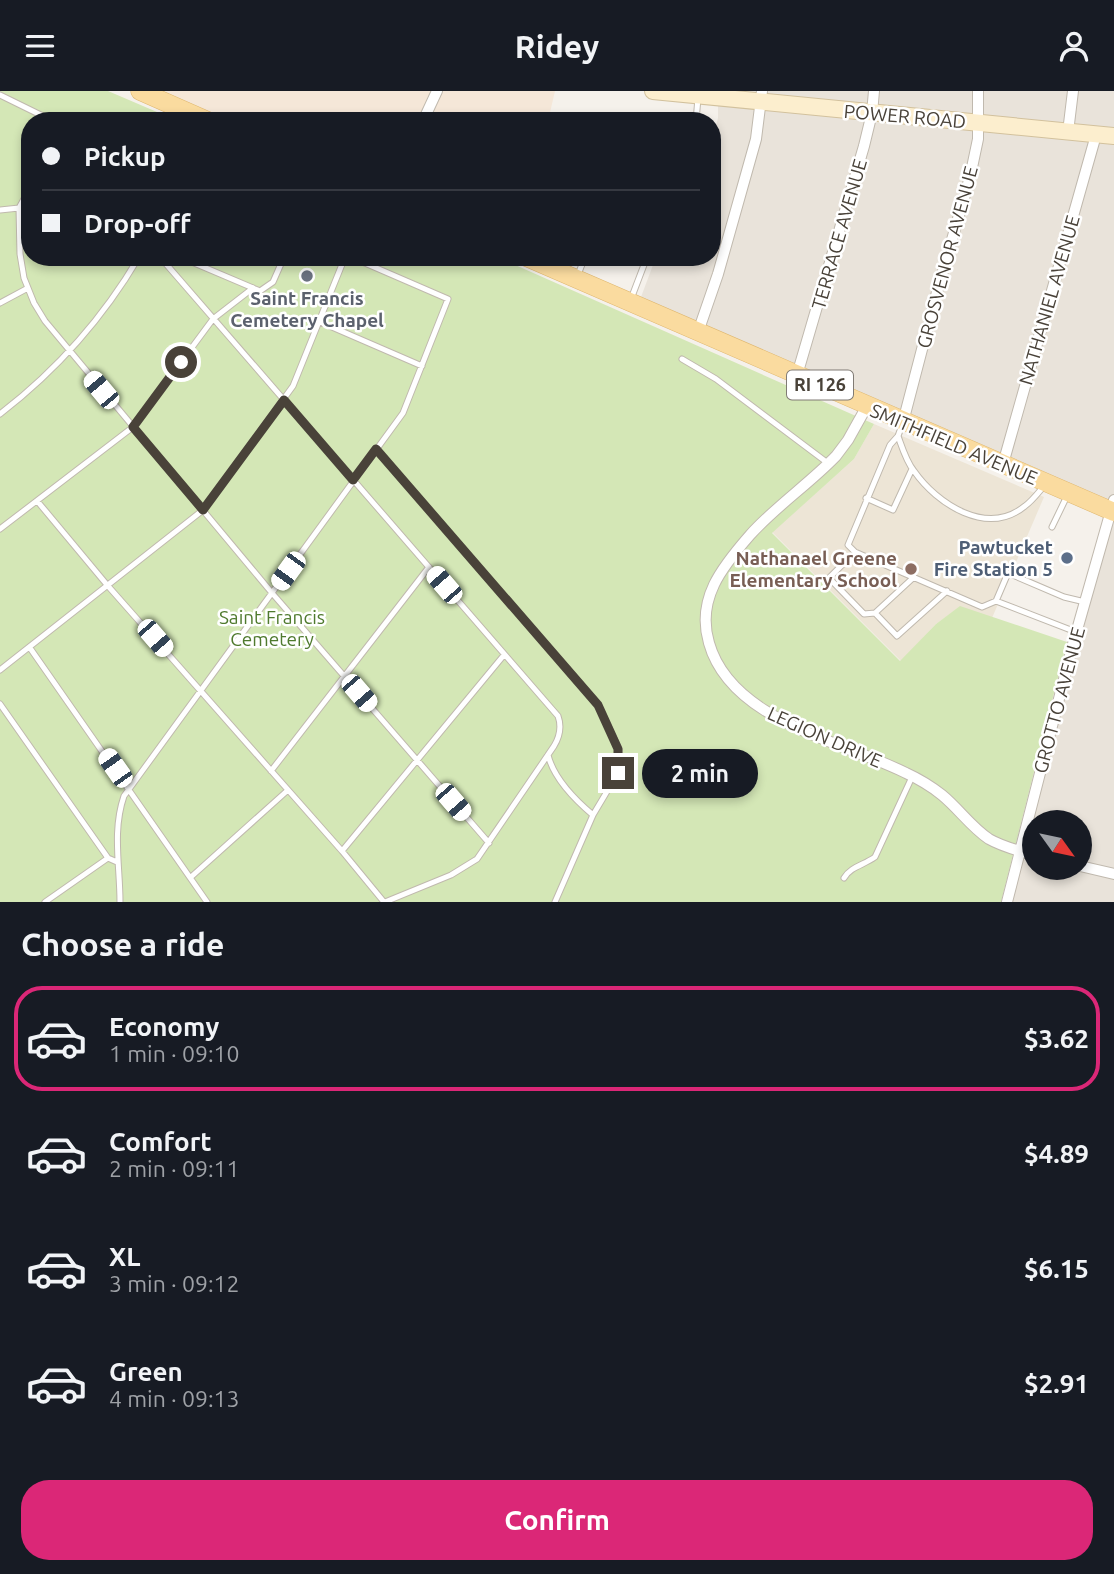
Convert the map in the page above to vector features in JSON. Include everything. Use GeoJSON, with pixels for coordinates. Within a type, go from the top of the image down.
{"type":"FeatureCollection","features":[{"type":"Feature","properties":{"kind":"main road"},"geometry":{"type":"LineString","coordinates":[[140,91],[188,112]]}},
{"type":"Feature","properties":{"kind":"main road","name":"POWER ROAD"},"geometry":{"type":"LineString","coordinates":[[653,91],[761,97],[872,114],[1114,136]]}},
{"type":"Feature","properties":{"kind":"main road","name":"SMITHFIELD AVENUE"},"geometry":{"type":"LineString","coordinates":[[555,266],[576,279],[867,407],[900,429],[1003,464],[1068,493],[1113,507]]}},
{"type":"Feature","properties":{"kind":"street"},"geometry":{"type":"LineString","coordinates":[[427,112],[437,91]]}},
{"type":"Feature","properties":{"kind":"street","name":"TERRACE AVENUE"},"geometry":{"type":"LineString","coordinates":[[797,375],[872,114],[874,91]]}},
{"type":"Feature","properties":{"kind":"street","name":"GROSVENOR AVENUE"},"geometry":{"type":"LineString","coordinates":[[900,429],[970,177],[978,139],[978,91]]}},
{"type":"Feature","properties":{"kind":"street"},"geometry":{"type":"LineString","coordinates":[[1068,132],[1073,91]]}},
{"type":"Feature","properties":{"kind":"street"},"geometry":{"type":"LineString","coordinates":[[721,263],[756,139],[761,97]]}},
{"type":"Feature","properties":{"kind":"street","name":"NATHANIEL AVENUE"},"geometry":{"type":"LineString","coordinates":[[1003,464],[1096,135]]}},
{"type":"Feature","properties":{"kind":"street"},"geometry":{"type":"LineString","coordinates":[[698,332],[720,266]]}},
{"type":"Feature","properties":{"kind":"street","name":"LEGION DRIVE"},"geometry":{"type":"LineString","coordinates":[[867,407],[848,440],[829,464],[769,516],[728,563],[707,599],[705,632],[718,667],[730,683],[751,701],[812,734],[912,776],[943,796],[989,838],[1020,852]]}},
{"type":"Feature","properties":{"kind":"street","name":"GROTTO AVENUE"},"geometry":{"type":"LineString","coordinates":[[1007,902],[1076,632],[1113,507]]}},
{"type":"Feature","properties":{"kind":"street"},"geometry":{"type":"LineString","coordinates":[[1092,869],[1114,874]]}},
{"type":"Feature","properties":{"kind":"lane"},"geometry":{"type":"LineString","coordinates":[[0,95],[35,112]]}},
{"type":"Feature","properties":{"kind":"lane"},"geometry":{"type":"LineString","coordinates":[[697,112],[698,95]]}},
{"type":"Feature","properties":{"kind":"lane"},"geometry":{"type":"LineString","coordinates":[[21,204],[21,258]]}},
{"type":"Feature","properties":{"kind":"lane"},"geometry":{"type":"LineString","coordinates":[[0,210],[19,208]]}},
{"type":"Feature","properties":{"kind":"lane"},"geometry":{"type":"LineString","coordinates":[[23,266],[28,288],[45,321],[70,352],[272,593],[489,843]]}},
{"type":"Feature","properties":{"kind":"lane"},"geometry":{"type":"LineString","coordinates":[[0,414],[42,380],[70,352],[107,308],[133,266]]}},
{"type":"Feature","properties":{"kind":"lane"},"geometry":{"type":"LineString","coordinates":[[38,502],[108,586],[385,902],[460,870],[477,859],[558,738],[558,716],[168,266]]}},
{"type":"Feature","properties":{"kind":"lane"},"geometry":{"type":"LineString","coordinates":[[201,266],[260,291],[273,282],[280,266]]}},
{"type":"Feature","properties":{"kind":"lane"},"geometry":{"type":"LineString","coordinates":[[0,670],[203,510],[297,379],[341,266]]}},
{"type":"Feature","properties":{"kind":"lane"},"geometry":{"type":"LineString","coordinates":[[120,902],[117,862],[118,813],[130,788],[403,413],[422,366],[448,299],[372,266]]}},
{"type":"Feature","properties":{"kind":"lane"},"geometry":{"type":"LineString","coordinates":[[576,279],[581,266]]}},
{"type":"Feature","properties":{"kind":"lane"},"geometry":{"type":"LineString","coordinates":[[629,302],[643,266]]}},
{"type":"Feature","properties":{"kind":"lane"},"geometry":{"type":"LineString","coordinates":[[0,303],[28,288]]}},
{"type":"Feature","properties":{"kind":"lane"},"geometry":{"type":"LineString","coordinates":[[0,529],[133,427],[213,319],[253,288]]}},
{"type":"Feature","properties":{"kind":"lane"},"geometry":{"type":"LineString","coordinates":[[318,321],[422,366]]}},
{"type":"Feature","properties":{"kind":"lane"},"geometry":{"type":"LineString","coordinates":[[682,359],[716,379],[829,464]]}},
{"type":"Feature","properties":{"kind":"lane"},"geometry":{"type":"LineString","coordinates":[[900,429],[912,469],[930,490],[960,512],[983,519],[1009,515],[1024,507],[1047,484]]}},
{"type":"Feature","properties":{"kind":"lane"},"geometry":{"type":"LineString","coordinates":[[900,429],[866,498],[848,545],[855,552],[982,607],[996,601],[1008,573],[1064,597],[1085,602]]}},
{"type":"Feature","properties":{"kind":"lane"},"geometry":{"type":"LineString","coordinates":[[376,449],[598,705],[618,749],[618,773],[593,815],[555,902]]}},
{"type":"Feature","properties":{"kind":"lane"},"geometry":{"type":"LineString","coordinates":[[866,498],[893,510],[912,469]]}},
{"type":"Feature","properties":{"kind":"lane"},"geometry":{"type":"LineString","coordinates":[[1052,527],[1068,493]]}},
{"type":"Feature","properties":{"kind":"lane"},"geometry":{"type":"LineString","coordinates":[[855,552],[829,579],[864,614],[875,613],[914,577]]}},
{"type":"Feature","properties":{"kind":"lane"},"geometry":{"type":"LineString","coordinates":[[271,771],[429,567]]}},
{"type":"Feature","properties":{"kind":"lane"},"geometry":{"type":"LineString","coordinates":[[875,613],[897,636],[947,591]]}},
{"type":"Feature","properties":{"kind":"lane"},"geometry":{"type":"LineString","coordinates":[[996,601],[1076,632]]}},
{"type":"Feature","properties":{"kind":"lane"},"geometry":{"type":"LineString","coordinates":[[30,648],[207,902]]}},
{"type":"Feature","properties":{"kind":"lane"},"geometry":{"type":"LineString","coordinates":[[342,851],[504,655]]}},
{"type":"Feature","properties":{"kind":"lane"},"geometry":{"type":"LineString","coordinates":[[0,704],[108,858],[117,862]]}},
{"type":"Feature","properties":{"kind":"lane"},"geometry":{"type":"LineString","coordinates":[[548,755],[551,767],[561,782],[593,815]]}},
{"type":"Feature","properties":{"kind":"lane"},"geometry":{"type":"LineString","coordinates":[[844,878],[848,870],[866,864],[875,857],[912,776]]}},
{"type":"Feature","properties":{"kind":"lane"},"geometry":{"type":"LineString","coordinates":[[191,877],[288,790]]}},
{"type":"Feature","properties":{"kind":"lane"},"geometry":{"type":"LineString","coordinates":[[45,902],[108,858]]}},
{"type":"Feature","properties":{"kind":"shaded area"},"geometry":{"type":"Polygon","coordinates":[[[140,91],[555,91],[550,112],[188,112],[140,91]]]}},
{"type":"Feature","properties":{"kind":"shaded area"},"geometry":{"type":"Polygon","coordinates":[[[656,91],[1114,91],[1114,902],[1008,902],[1022,848],[1022,880],[1092,880],[1092,810],[1032,810],[1109,510],[638,305],[653,266],[721,266],[721,112],[718,112],[718,100],[656,91]]]}},
{"type":"Feature","properties":{"kind":"shaded area","name":"Nathanael Greene Elementary School"},"geometry":{"type":"Polygon","coordinates":[[[874,424],[1044,497],[992,618],[960,607],[936,624],[901,661],[772,532],[854,459],[874,424]]]}},
{"type":"Feature","properties":{"kind":"green space","name":"Saint Francis Cemetery"},"geometry":{"type":"Polygon","coordinates":[[[0,91],[108,91],[157,112],[21,112],[21,266],[517,266],[874,424],[854,459],[772,533],[900,661],[936,624],[960,606],[1067,642],[1024,810],[1022,810],[1001,902],[0,902],[0,91]]]}},
{"type":"Feature","properties":{"kind":"place","name":"Saint Francis Cemetery Chapel"},"geometry":{"type":"Point","coordinates":[307,276]}},
{"type":"Feature","properties":{"kind":"place","name":"Pawtucket Fire Station 5"},"geometry":{"type":"Point","coordinates":[1067,558]}},
{"type":"Feature","properties":{"kind":"place","name":"Nathanael Greene Elementary School"},"geometry":{"type":"Point","coordinates":[911,569]}},
{"type":"Feature","properties":{"kind":"route"},"geometry":{"type":"LineString","coordinates":[[181,362],[133,427],[203,510],[284,400],[353,480],[376,449],[598,705],[618,749],[618,773]]}}]}
